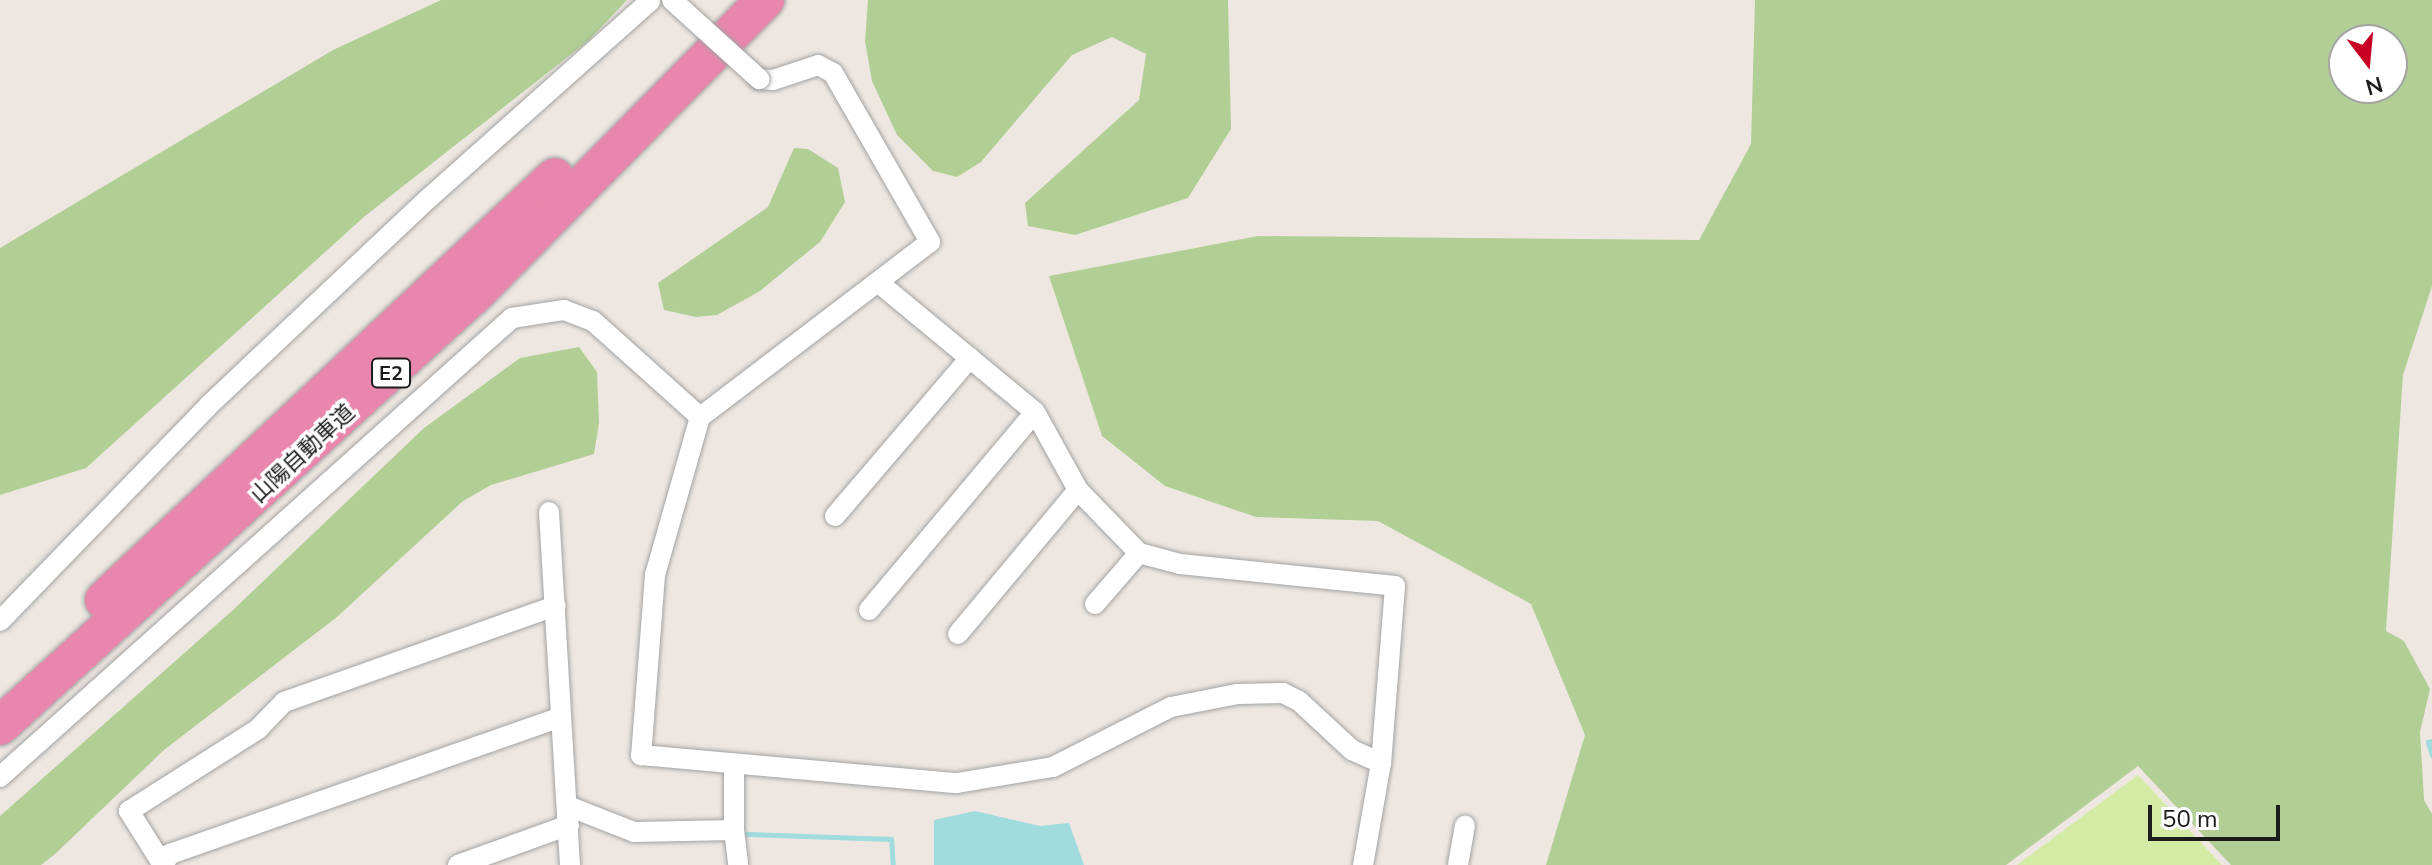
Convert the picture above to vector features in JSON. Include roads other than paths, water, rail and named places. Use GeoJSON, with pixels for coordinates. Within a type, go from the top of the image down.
{"type":"FeatureCollection","features":[{"type":"Feature","properties":{"kind":"highway","name":"山陽自動車道"},"geometry":{"type":"LineString","coordinates":[[0,692],[459,272],[729,0]]}},
{"type":"Feature","properties":{"kind":"highway","name":"山陽自動車道"},"geometry":{"type":"LineString","coordinates":[[0,726],[478,291],[765,0]]}},
{"type":"Feature","properties":{"kind":"street"},"geometry":{"type":"LineString","coordinates":[[0,621],[208,406],[429,198],[651,0]]}},
{"type":"Feature","properties":{"kind":"street"},"geometry":{"type":"LineString","coordinates":[[672,0],[759,79],[773,80],[818,65],[842,86],[930,242],[700,417],[655,575],[641,755],[734,766],[957,783],[1053,767],[1171,707],[1237,694],[1283,693],[1299,701],[1352,750],[1381,763]]}},
{"type":"Feature","properties":{"kind":"street"},"geometry":{"type":"LineString","coordinates":[[879,283],[1035,412],[1078,490],[1139,553],[1180,564],[1395,586],[1381,763],[1363,865]]}},
{"type":"Feature","properties":{"kind":"street"},"geometry":{"type":"LineString","coordinates":[[0,777],[512,318],[564,310],[593,321],[700,417]]}},
{"type":"Feature","properties":{"kind":"street"},"geometry":{"type":"LineString","coordinates":[[835,516],[970,358]]}},
{"type":"Feature","properties":{"kind":"street"},"geometry":{"type":"LineString","coordinates":[[869,610],[1035,412]]}},
{"type":"Feature","properties":{"kind":"street"},"geometry":{"type":"LineString","coordinates":[[958,634],[1078,490]]}},
{"type":"Feature","properties":{"kind":"street"},"geometry":{"type":"LineString","coordinates":[[549,512],[570,865]]}},
{"type":"Feature","properties":{"kind":"street"},"geometry":{"type":"LineString","coordinates":[[1095,604],[1139,553]]}},
{"type":"Feature","properties":{"kind":"street"},"geometry":{"type":"LineString","coordinates":[[555,606],[284,702],[258,729],[129,811],[163,865],[170,854],[561,717]]}},
{"type":"Feature","properties":{"kind":"street"},"geometry":{"type":"LineString","coordinates":[[734,766],[734,830],[738,865]]}},
{"type":"Feature","properties":{"kind":"street"},"geometry":{"type":"LineString","coordinates":[[458,865],[568,816],[634,832],[734,830]]}},
{"type":"Feature","properties":{"kind":"street"},"geometry":{"type":"LineString","coordinates":[[1458,865],[1465,826]]}},
{"type":"Feature","properties":{"kind":"water"},"geometry":{"type":"Polygon","coordinates":[[[975,811],[1040,826],[1069,823],[1084,865],[934,865],[934,820],[975,811]]]}},
{"type":"Feature","properties":{"kind":"waterway"},"geometry":{"type":"LineString","coordinates":[[2432,741],[2428,742],[2432,755]]}},
{"type":"Feature","properties":{"kind":"waterway"},"geometry":{"type":"LineString","coordinates":[[746,834],[891,839],[893,865]]}}]}
